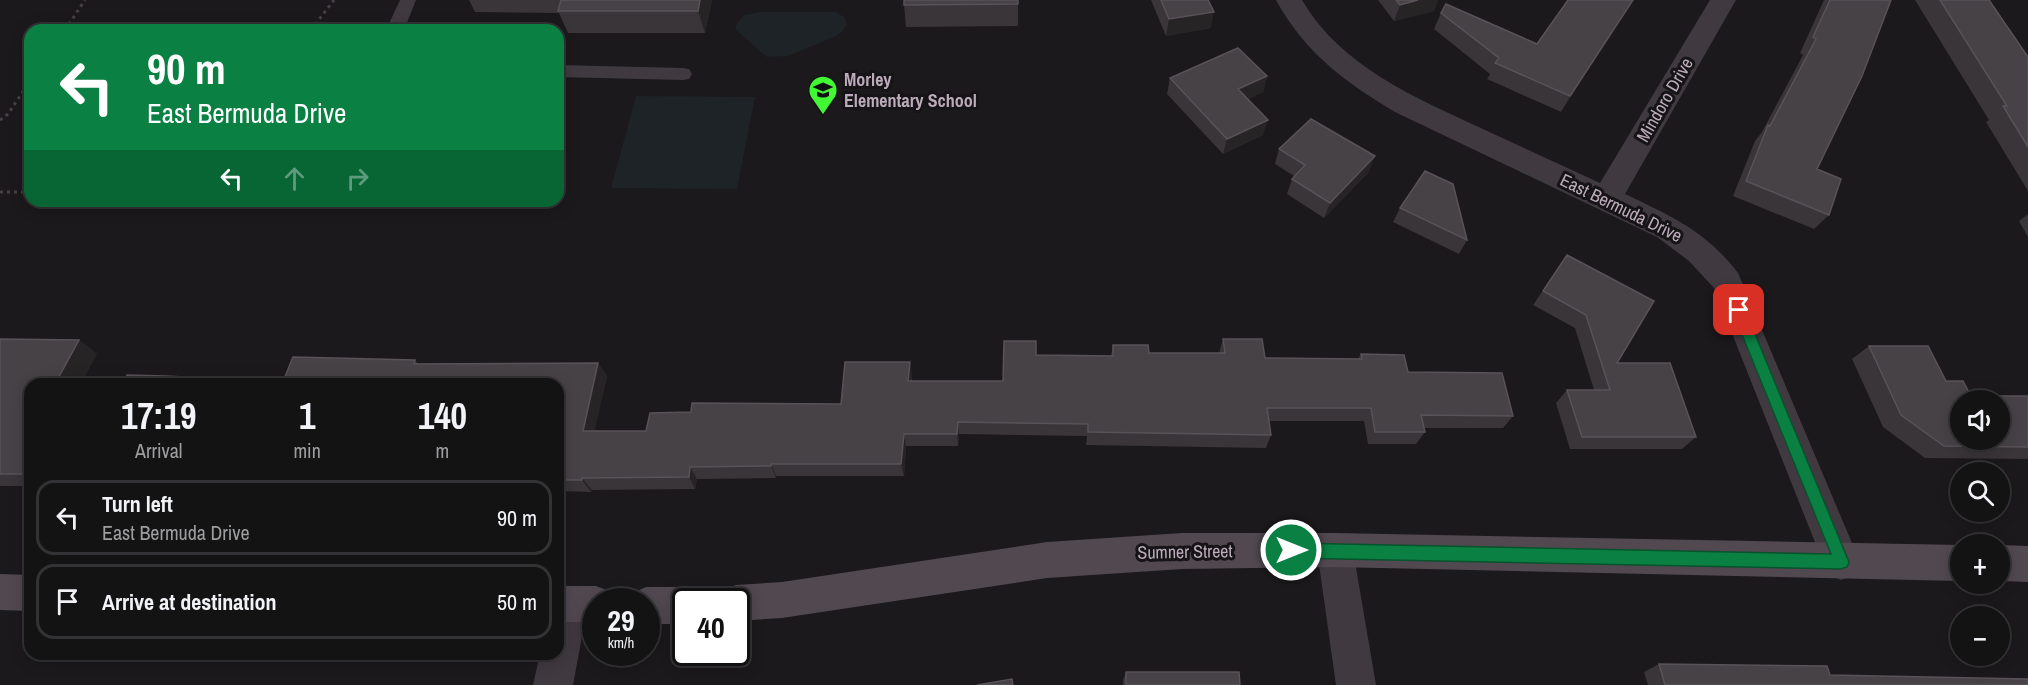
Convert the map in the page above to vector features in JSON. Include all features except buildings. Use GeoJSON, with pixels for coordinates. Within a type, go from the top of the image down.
{"type":"FeatureCollection","features":[{"type":"Feature","properties":{"kind":"street","name":"East Bermuda Drive"},"geometry":{"type":"LineString","coordinates":[[1288,0],[1309,30],[1333,55],[1370,84],[1405,105],[1689,241],[1708,256],[1727,282],[1841,562]]}},
{"type":"Feature","properties":{"kind":"street","name":"Mindoro Drive"},"geometry":{"type":"LineString","coordinates":[[1606,200],[1723,0]]}},
{"type":"Feature","properties":{"kind":"street","name":"Sumner Street"},"geometry":{"type":"LineString","coordinates":[[750,602],[782,600],[1047,560],[1182,551],[1335,550],[1950,563]]}},
{"type":"Feature","properties":{"kind":"street"},"geometry":{"type":"LineString","coordinates":[[1335,550],[1356,685]]}},
{"type":"Feature","properties":{"kind":"street"},"geometry":{"type":"LineString","coordinates":[[2010,563],[2028,564]]}},
{"type":"Feature","properties":{"kind":"street"},"geometry":{"type":"LineString","coordinates":[[0,592],[24,592]]}},
{"type":"Feature","properties":{"kind":"street"},"geometry":{"type":"LineString","coordinates":[[564,643],[574,604]]}},
{"type":"Feature","properties":{"kind":"street"},"geometry":{"type":"LineString","coordinates":[[553,685],[559,660]]}},
{"type":"Feature","properties":{"kind":"lane"},"geometry":{"type":"LineString","coordinates":[[398,24],[408,0]]}},
{"type":"Feature","properties":{"kind":"lane"},"geometry":{"type":"LineString","coordinates":[[564,71],[683,74]]}},
{"type":"Feature","properties":{"kind":"path"},"geometry":{"type":"LineString","coordinates":[[69,24],[85,0]]}},
{"type":"Feature","properties":{"kind":"path"},"geometry":{"type":"LineString","coordinates":[[316,24],[334,0]]}},
{"type":"Feature","properties":{"kind":"path"},"geometry":{"type":"LineString","coordinates":[[0,120],[8,114],[24,90]]}},
{"type":"Feature","properties":{"kind":"path"},"geometry":{"type":"LineString","coordinates":[[0,192],[24,192]]}},
{"type":"Feature","properties":{"kind":"shaded area"},"geometry":{"type":"Polygon","coordinates":[[[760,12],[836,12],[844,17],[847,24],[836,36],[788,56],[767,57],[736,30],[736,25],[744,15],[760,12]]]}},
{"type":"Feature","properties":{"kind":"shaded area"},"geometry":{"type":"Polygon","coordinates":[[[636,96],[755,97],[737,189],[611,188],[636,96]]]}},
{"type":"Feature","properties":{"kind":"place","name":"Morley Elementary School"},"geometry":{"type":"Point","coordinates":[823,116]}},
{"type":"Feature","properties":{"kind":"route"},"geometry":{"type":"LineString","coordinates":[[1291,550],[1841,562],[1739,310]]}}]}
